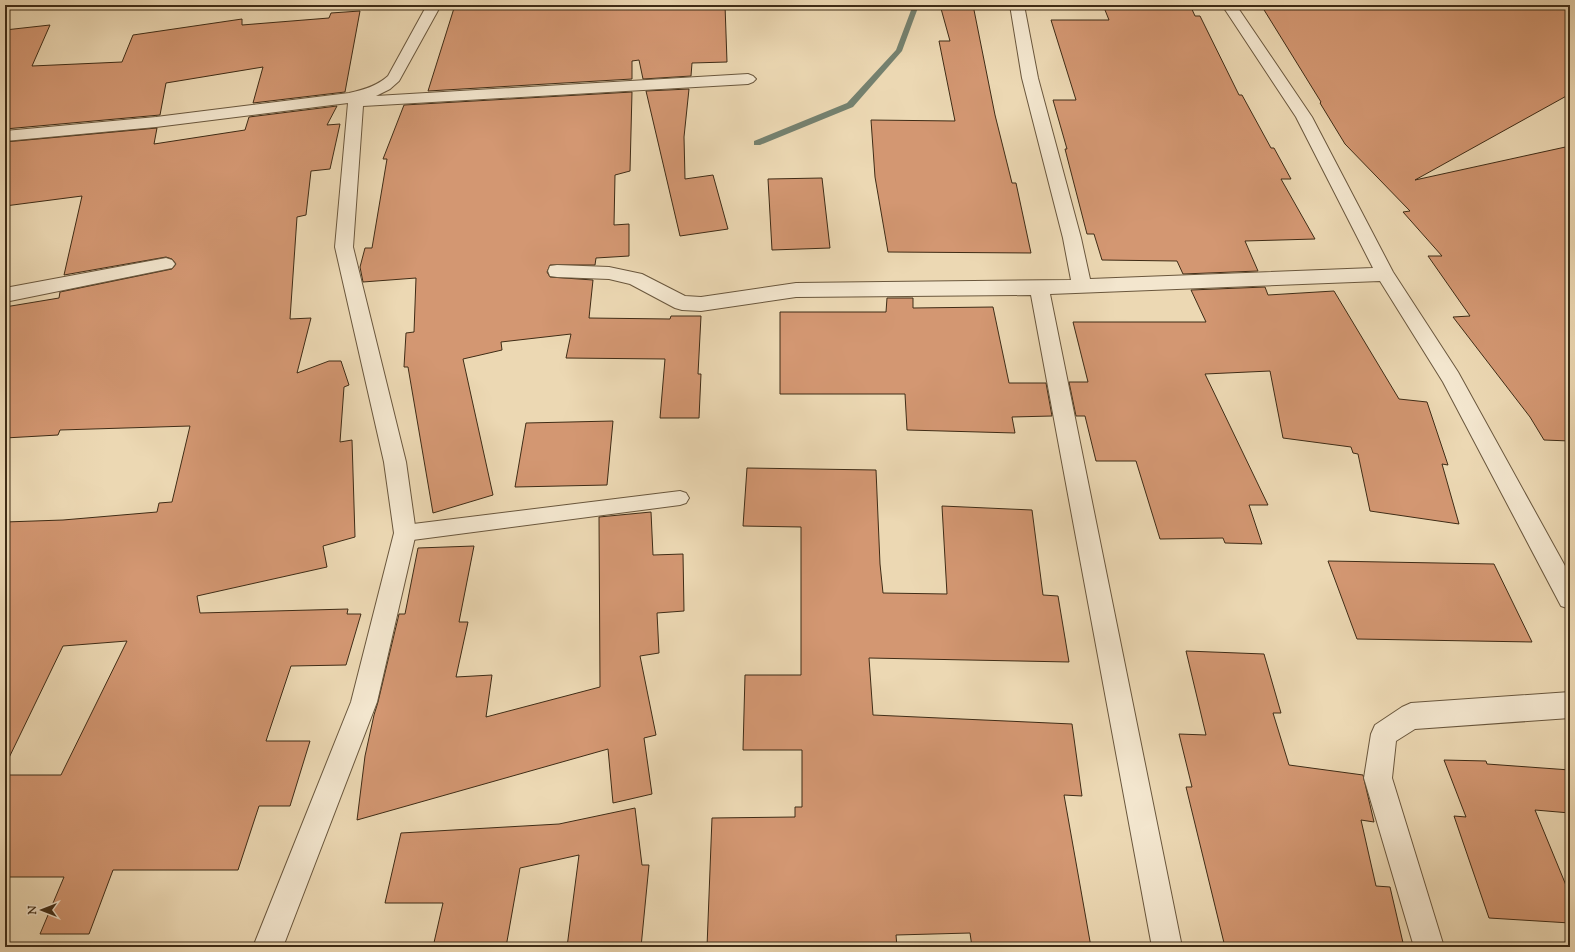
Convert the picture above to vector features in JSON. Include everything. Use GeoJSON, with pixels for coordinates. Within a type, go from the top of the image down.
{"type":"FeatureCollection","features":[{"type":"Feature","properties":{"kind":"street"},"geometry":{"type":"LineString","coordinates":[[363,98],[388,84],[394,78],[434,5]]}},
{"type":"Feature","properties":{"kind":"street"},"geometry":{"type":"LineString","coordinates":[[1017,5],[1030,78],[1072,238],[1082,286]]}},
{"type":"Feature","properties":{"kind":"street"},"geometry":{"type":"LineString","coordinates":[[1229,5],[1304,117],[1385,274],[1451,377],[1570,598]]}},
{"type":"Feature","properties":{"kind":"street"},"geometry":{"type":"LineString","coordinates":[[5,136],[156,122],[349,98],[748,79]]}},
{"type":"Feature","properties":{"kind":"street"},"geometry":{"type":"LineString","coordinates":[[268,947],[364,702],[405,533],[395,462],[344,247],[363,98]]}},
{"type":"Feature","properties":{"kind":"street"},"geometry":{"type":"LineString","coordinates":[[5,295],[166,264]]}},
{"type":"Feature","properties":{"kind":"street"},"geometry":{"type":"LineString","coordinates":[[557,271],[609,273],[635,279],[682,304],[701,304],[796,290],[1039,288],[1385,274]]}},
{"type":"Feature","properties":{"kind":"street"},"geometry":{"type":"LineString","coordinates":[[1039,288],[1167,947]]}},
{"type":"Feature","properties":{"kind":"street"},"geometry":{"type":"LineString","coordinates":[[1429,947],[1378,778],[1384,734],[1411,716],[1570,705]]}},
{"type":"Feature","properties":{"kind":"lane"},"geometry":{"type":"LineString","coordinates":[[405,533],[680,498]]}},
{"type":"Feature","properties":{"kind":"building"},"geometry":{"type":"Polygon","coordinates":[[[455,5],[725,5],[727,62],[692,63],[691,76],[643,79],[639,60],[632,61],[632,79],[428,91],[455,5]]]}},
{"type":"Feature","properties":{"kind":"building"},"geometry":{"type":"Polygon","coordinates":[[[940,5],[973,5],[995,115],[1012,183],[1016,183],[1031,253],[888,252],[875,177],[871,120],[955,121],[939,41],[950,41],[940,5]]]}},
{"type":"Feature","properties":{"kind":"building"},"geometry":{"type":"Polygon","coordinates":[[[1103,5],[1190,5],[1195,16],[1200,16],[1239,95],[1242,95],[1271,148],[1274,148],[1291,179],[1281,179],[1315,239],[1245,241],[1258,271],[1183,274],[1177,261],[1102,260],[1094,234],[1087,234],[1065,149],[1067,149],[1053,100],[1076,100],[1051,20],[1109,20],[1103,5]]]}},
{"type":"Feature","properties":{"kind":"building"},"geometry":{"type":"Polygon","coordinates":[[[1261,5],[1570,5],[1570,94],[1415,180],[1570,146],[1570,441],[1544,440],[1530,417],[1453,317],[1470,316],[1428,256],[1442,256],[1403,212],[1410,211],[1345,144],[1261,5]]]}},
{"type":"Feature","properties":{"kind":"building"},"geometry":{"type":"Polygon","coordinates":[[[360,11],[345,92],[253,103],[263,67],[166,83],[160,115],[5,129],[5,30],[50,25],[32,66],[122,62],[133,35],[242,19],[242,25],[329,18],[331,13],[360,11]]]}},
{"type":"Feature","properties":{"kind":"building"},"geometry":{"type":"Polygon","coordinates":[[[689,89],[684,137],[685,179],[713,175],[728,229],[680,236],[646,91],[689,89]]]}},
{"type":"Feature","properties":{"kind":"building"},"geometry":{"type":"Polygon","coordinates":[[[632,92],[630,171],[615,175],[614,225],[629,224],[629,256],[596,258],[595,265],[550,265],[547,272],[550,277],[593,280],[589,318],[670,319],[671,316],[701,316],[698,374],[701,374],[699,418],[660,418],[665,359],[566,358],[571,334],[501,342],[502,350],[463,359],[493,495],[433,513],[408,367],[404,367],[406,333],[414,332],[416,278],[363,282],[360,267],[365,248],[372,248],[387,159],[383,159],[404,105],[632,92]]]}},
{"type":"Feature","properties":{"kind":"building"},"geometry":{"type":"Polygon","coordinates":[[[337,106],[327,125],[340,124],[330,169],[311,171],[306,215],[297,217],[290,319],[311,318],[297,373],[329,361],[341,361],[349,385],[344,387],[340,442],[352,440],[355,537],[323,546],[327,567],[197,596],[200,613],[348,609],[347,614],[361,614],[346,665],[291,666],[266,741],[310,741],[290,806],[259,806],[238,870],[113,870],[89,934],[40,934],[64,877],[5,877],[5,775],[61,775],[127,641],[63,646],[5,766],[5,522],[63,520],[157,512],[159,503],[172,502],[190,426],[60,430],[58,435],[5,438],[5,307],[59,298],[60,292],[172,269],[176,264],[172,259],[166,257],[64,275],[82,196],[5,206],[5,142],[157,128],[154,144],[245,130],[249,117],[337,106]]]}},
{"type":"Feature","properties":{"kind":"building"},"geometry":{"type":"Polygon","coordinates":[[[822,178],[830,248],[772,250],[768,179],[822,178]]]}},
{"type":"Feature","properties":{"kind":"building"},"geometry":{"type":"Polygon","coordinates":[[[1265,287],[1268,295],[1334,291],[1399,399],[1427,402],[1448,465],[1442,464],[1459,524],[1370,511],[1358,454],[1353,453],[1351,447],[1283,438],[1270,371],[1205,374],[1268,505],[1249,505],[1262,544],[1225,543],[1223,538],[1160,539],[1136,461],[1096,461],[1085,416],[1076,416],[1069,382],[1088,382],[1073,322],[1206,322],[1191,290],[1265,287]]]}},
{"type":"Feature","properties":{"kind":"building"},"geometry":{"type":"Polygon","coordinates":[[[887,298],[913,298],[913,308],[993,307],[1009,383],[1046,383],[1052,416],[1012,417],[1015,433],[907,430],[905,394],[780,394],[780,312],[886,312],[887,298]]]}},
{"type":"Feature","properties":{"kind":"building"},"geometry":{"type":"Polygon","coordinates":[[[613,421],[607,485],[515,487],[526,423],[613,421]]]}},
{"type":"Feature","properties":{"kind":"building"},"geometry":{"type":"Polygon","coordinates":[[[747,468],[876,470],[880,564],[883,593],[947,594],[942,506],[1032,510],[1043,595],[1058,596],[1069,662],[869,658],[873,715],[1072,724],[1082,796],[1064,795],[1091,947],[972,947],[970,933],[896,935],[897,947],[707,947],[712,818],[795,817],[795,807],[802,807],[802,750],[743,750],[745,675],[801,675],[801,527],[743,526],[747,468]]]}},
{"type":"Feature","properties":{"kind":"building"},"geometry":{"type":"Polygon","coordinates":[[[651,512],[653,555],[683,554],[684,611],[657,613],[659,653],[640,656],[656,735],[644,738],[652,794],[613,803],[608,749],[357,820],[365,756],[374,715],[399,614],[405,614],[418,548],[474,546],[459,622],[468,622],[456,677],[492,675],[486,717],[600,687],[599,517],[651,512]]]}},
{"type":"Feature","properties":{"kind":"building"},"geometry":{"type":"Polygon","coordinates":[[[1328,561],[1494,564],[1532,642],[1357,639],[1328,561]]]}},
{"type":"Feature","properties":{"kind":"building"},"geometry":{"type":"Polygon","coordinates":[[[1186,651],[1264,654],[1281,713],[1273,713],[1289,765],[1363,775],[1374,822],[1361,820],[1376,886],[1390,887],[1404,947],[1225,947],[1186,787],[1192,787],[1179,734],[1206,735],[1186,651]]]}},
{"type":"Feature","properties":{"kind":"building"},"geometry":{"type":"Polygon","coordinates":[[[1444,760],[1486,761],[1487,764],[1570,770],[1570,813],[1535,810],[1570,895],[1570,923],[1489,918],[1454,816],[1466,817],[1444,760]]]}},
{"type":"Feature","properties":{"kind":"building"},"geometry":{"type":"Polygon","coordinates":[[[635,808],[642,865],[649,865],[641,947],[567,947],[579,855],[520,868],[506,947],[433,947],[443,903],[385,903],[401,833],[559,824],[635,808]]]}},
{"type":"Feature","properties":{"kind":"waterway"},"geometry":{"type":"LineString","coordinates":[[757,143],[850,105],[899,51],[916,5]]}}]}
